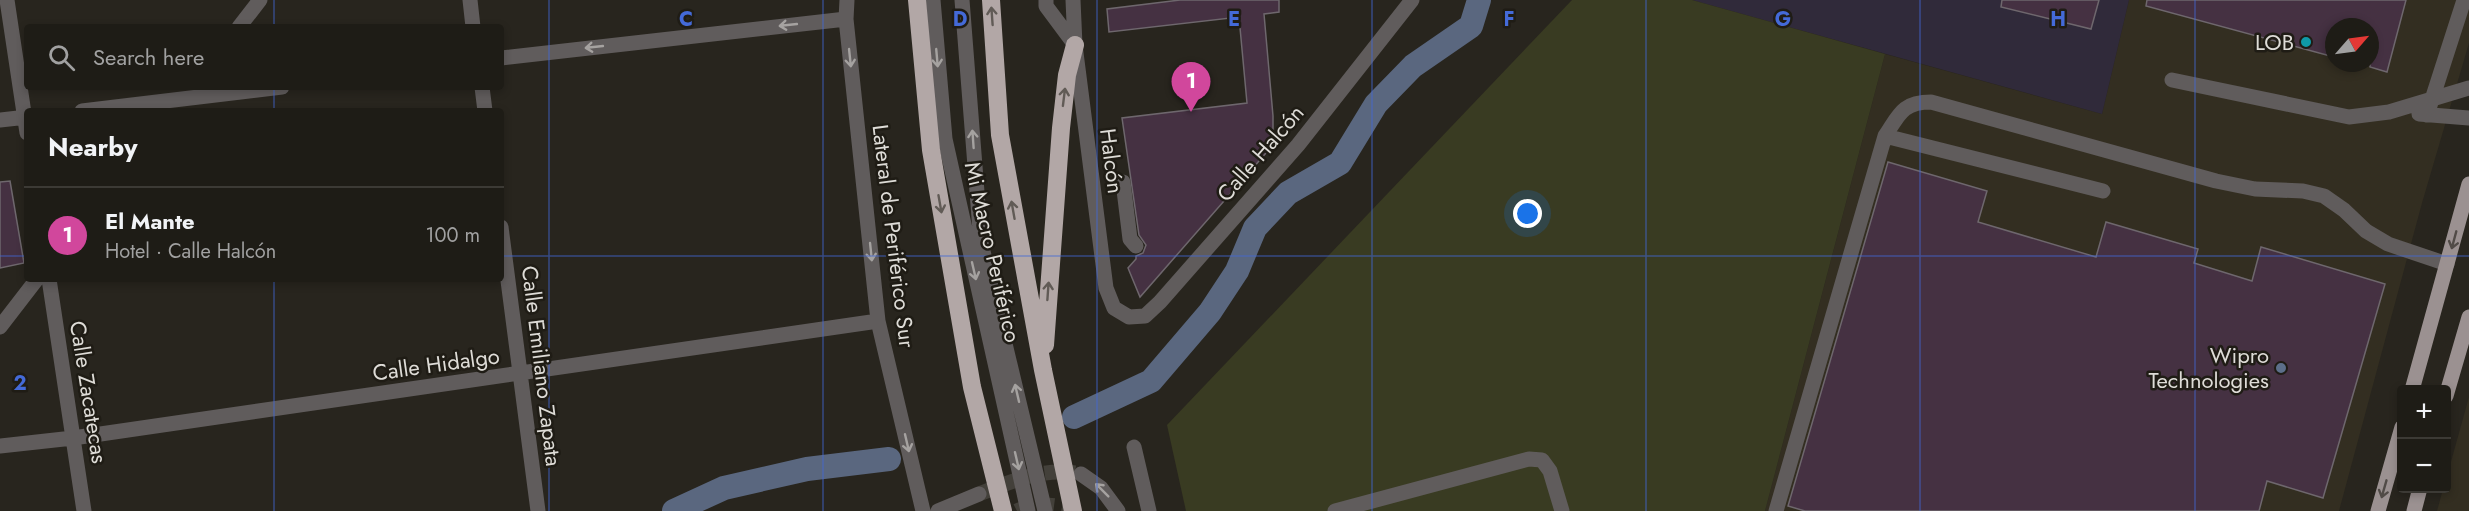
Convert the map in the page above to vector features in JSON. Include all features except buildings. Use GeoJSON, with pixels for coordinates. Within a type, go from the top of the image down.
{"type":"FeatureCollection","features":[{"type":"Feature","properties":{"kind":"highway"},"geometry":{"type":"LineString","coordinates":[[917,0],[931,150],[972,387],[1003,511]]}},
{"type":"Feature","properties":{"kind":"highway"},"geometry":{"type":"LineString","coordinates":[[991,0],[1000,135],[1043,370],[1073,511]]}},
{"type":"Feature","properties":{"kind":"highway"},"geometry":{"type":"LineString","coordinates":[[1043,370],[1060,128],[1067,75],[1075,45]]}},
{"type":"Feature","properties":{"kind":"main road"},"geometry":{"type":"LineString","coordinates":[[2413,385],[2469,184]]}},
{"type":"Feature","properties":{"kind":"main road"},"geometry":{"type":"LineString","coordinates":[[2449,385],[2469,317]]}},
{"type":"Feature","properties":{"kind":"main road"},"geometry":{"type":"LineString","coordinates":[[2378,511],[2399,439]]}},
{"type":"Feature","properties":{"kind":"main road"},"geometry":{"type":"LineString","coordinates":[[2414,511],[2419,493]]}},
{"type":"Feature","properties":{"kind":"street"},"geometry":{"type":"LineString","coordinates":[[7,0],[25,108]]}},
{"type":"Feature","properties":{"kind":"street"},"geometry":{"type":"LineString","coordinates":[[241,24],[260,0]]}},
{"type":"Feature","properties":{"kind":"street"},"geometry":{"type":"LineString","coordinates":[[470,0],[473,24]]}},
{"type":"Feature","properties":{"kind":"street","name":"Lateral de Periférico Sur"},"geometry":{"type":"LineString","coordinates":[[847,0],[846,19],[878,321],[923,511]]}},
{"type":"Feature","properties":{"kind":"street","name":"Mi Macro Periférico"},"geometry":{"type":"LineString","coordinates":[[933,0],[945,139],[1028,511]]}},
{"type":"Feature","properties":{"kind":"street","name":"Mi Macro Periférico"},"geometry":{"type":"LineString","coordinates":[[962,0],[981,243],[1045,511]]}},
{"type":"Feature","properties":{"kind":"street"},"geometry":{"type":"LineString","coordinates":[[1046,0],[1046,6],[1075,45]]}},
{"type":"Feature","properties":{"kind":"street","name":"Halcón"},"geometry":{"type":"LineString","coordinates":[[1073,0],[1075,45],[1106,288],[1114,308],[1129,317]]}},
{"type":"Feature","properties":{"kind":"street","name":"Calle Halcón"},"geometry":{"type":"LineString","coordinates":[[1129,317],[1145,316],[1160,302],[1298,145],[1412,0]]}},
{"type":"Feature","properties":{"kind":"street"},"geometry":{"type":"LineString","coordinates":[[2427,115],[2464,0]]}},
{"type":"Feature","properties":{"kind":"street"},"geometry":{"type":"LineString","coordinates":[[504,58],[846,19]]}},
{"type":"Feature","properties":{"kind":"street"},"geometry":{"type":"LineString","coordinates":[[2172,80],[2349,117],[2389,112],[2469,88]]}},
{"type":"Feature","properties":{"kind":"street"},"geometry":{"type":"LineString","coordinates":[[176,106],[189,90]]}},
{"type":"Feature","properties":{"kind":"street"},"geometry":{"type":"LineString","coordinates":[[138,108],[176,106],[265,90]]}},
{"type":"Feature","properties":{"kind":"street"},"geometry":{"type":"LineString","coordinates":[[482,90],[485,108]]}},
{"type":"Feature","properties":{"kind":"street"},"geometry":{"type":"LineString","coordinates":[[1776,511],[1885,136],[1902,111],[1916,102],[1930,102],[2216,181],[2255,189],[2303,191],[2324,196],[2344,210],[2366,231],[2388,244],[2447,264]]}},
{"type":"Feature","properties":{"kind":"street"},"geometry":{"type":"LineString","coordinates":[[2389,112],[2469,118]]}},
{"type":"Feature","properties":{"kind":"street"},"geometry":{"type":"LineString","coordinates":[[0,120],[24,117]]}},
{"type":"Feature","properties":{"kind":"street"},"geometry":{"type":"LineString","coordinates":[[1885,136],[2103,191]]}},
{"type":"Feature","properties":{"kind":"street"},"geometry":{"type":"LineString","coordinates":[[1123,182],[1130,239],[1136,246]]}},
{"type":"Feature","properties":{"kind":"street","name":"Calle Emiliano Zapata"},"geometry":{"type":"LineString","coordinates":[[504,249],[538,511]]}},
{"type":"Feature","properties":{"kind":"street"},"geometry":{"type":"LineString","coordinates":[[0,327],[35,282]]}},
{"type":"Feature","properties":{"kind":"street","name":"Calle Zacatecas"},"geometry":{"type":"LineString","coordinates":[[49,282],[84,511]]}},
{"type":"Feature","properties":{"kind":"street","name":"Calle Hidalgo"},"geometry":{"type":"LineString","coordinates":[[0,446],[73,438],[878,321]]}},
{"type":"Feature","properties":{"kind":"street"},"geometry":{"type":"LineString","coordinates":[[1134,447],[1149,511]]}},
{"type":"Feature","properties":{"kind":"street"},"geometry":{"type":"LineString","coordinates":[[1335,511],[1529,459],[1542,460],[1550,471],[1562,511]]}},
{"type":"Feature","properties":{"kind":"street"},"geometry":{"type":"LineString","coordinates":[[1081,474],[1101,488],[1118,511]]}},
{"type":"Feature","properties":{"kind":"street"},"geometry":{"type":"LineString","coordinates":[[938,511],[979,494]]}},
{"type":"Feature","properties":{"kind":"shaded area"},"geometry":{"type":"Polygon","coordinates":[[[1692,0],[2129,0],[2102,114],[1692,0]]]}},
{"type":"Feature","properties":{"kind":"shaded area"},"geometry":{"type":"Polygon","coordinates":[[[2129,0],[2469,0],[2469,43],[2422,203],[2339,511],[1765,511],[1885,54],[2102,114],[2129,0]]]}},
{"type":"Feature","properties":{"kind":"shaded area"},"geometry":{"type":"Polygon","coordinates":[[[2469,397],[2469,511],[2437,511],[2442,493],[2451,493],[2451,462],[2469,397]]]}},
{"type":"Feature","properties":{"kind":"green space"},"geometry":{"type":"Polygon","coordinates":[[[1572,0],[1692,0],[1885,54],[1765,511],[1186,511],[1167,425],[1572,0]]]}},
{"type":"Feature","properties":{"kind":"waterway"},"geometry":{"type":"LineString","coordinates":[[1074,417],[1151,381],[1210,312],[1237,271],[1255,228],[1288,193],[1340,163],[1376,104],[1413,66],[1471,26],[1479,0]]}},
{"type":"Feature","properties":{"kind":"waterway"},"geometry":{"type":"LineString","coordinates":[[674,511],[724,488],[807,469],[889,459]]}},
{"type":"Feature","properties":{"kind":"tunnel"},"geometry":{"type":"LineString","coordinates":[[979,494],[1038,474],[1075,473]]}},
{"type":"Feature","properties":{"kind":"tunnel"},"geometry":{"type":"LineString","coordinates":[[1017,511],[1031,506],[1046,505],[1075,511]]}},
{"type":"Feature","properties":{"kind":"place","name":"LOB"},"geometry":{"type":"Point","coordinates":[2306,42]}},
{"type":"Feature","properties":{"kind":"place","name":"El Mante"},"geometry":{"type":"Point","coordinates":[1191,112]}},
{"type":"Feature","properties":{"kind":"place","name":"Wipro Technologies"},"geometry":{"type":"Point","coordinates":[2281,368]}}]}
